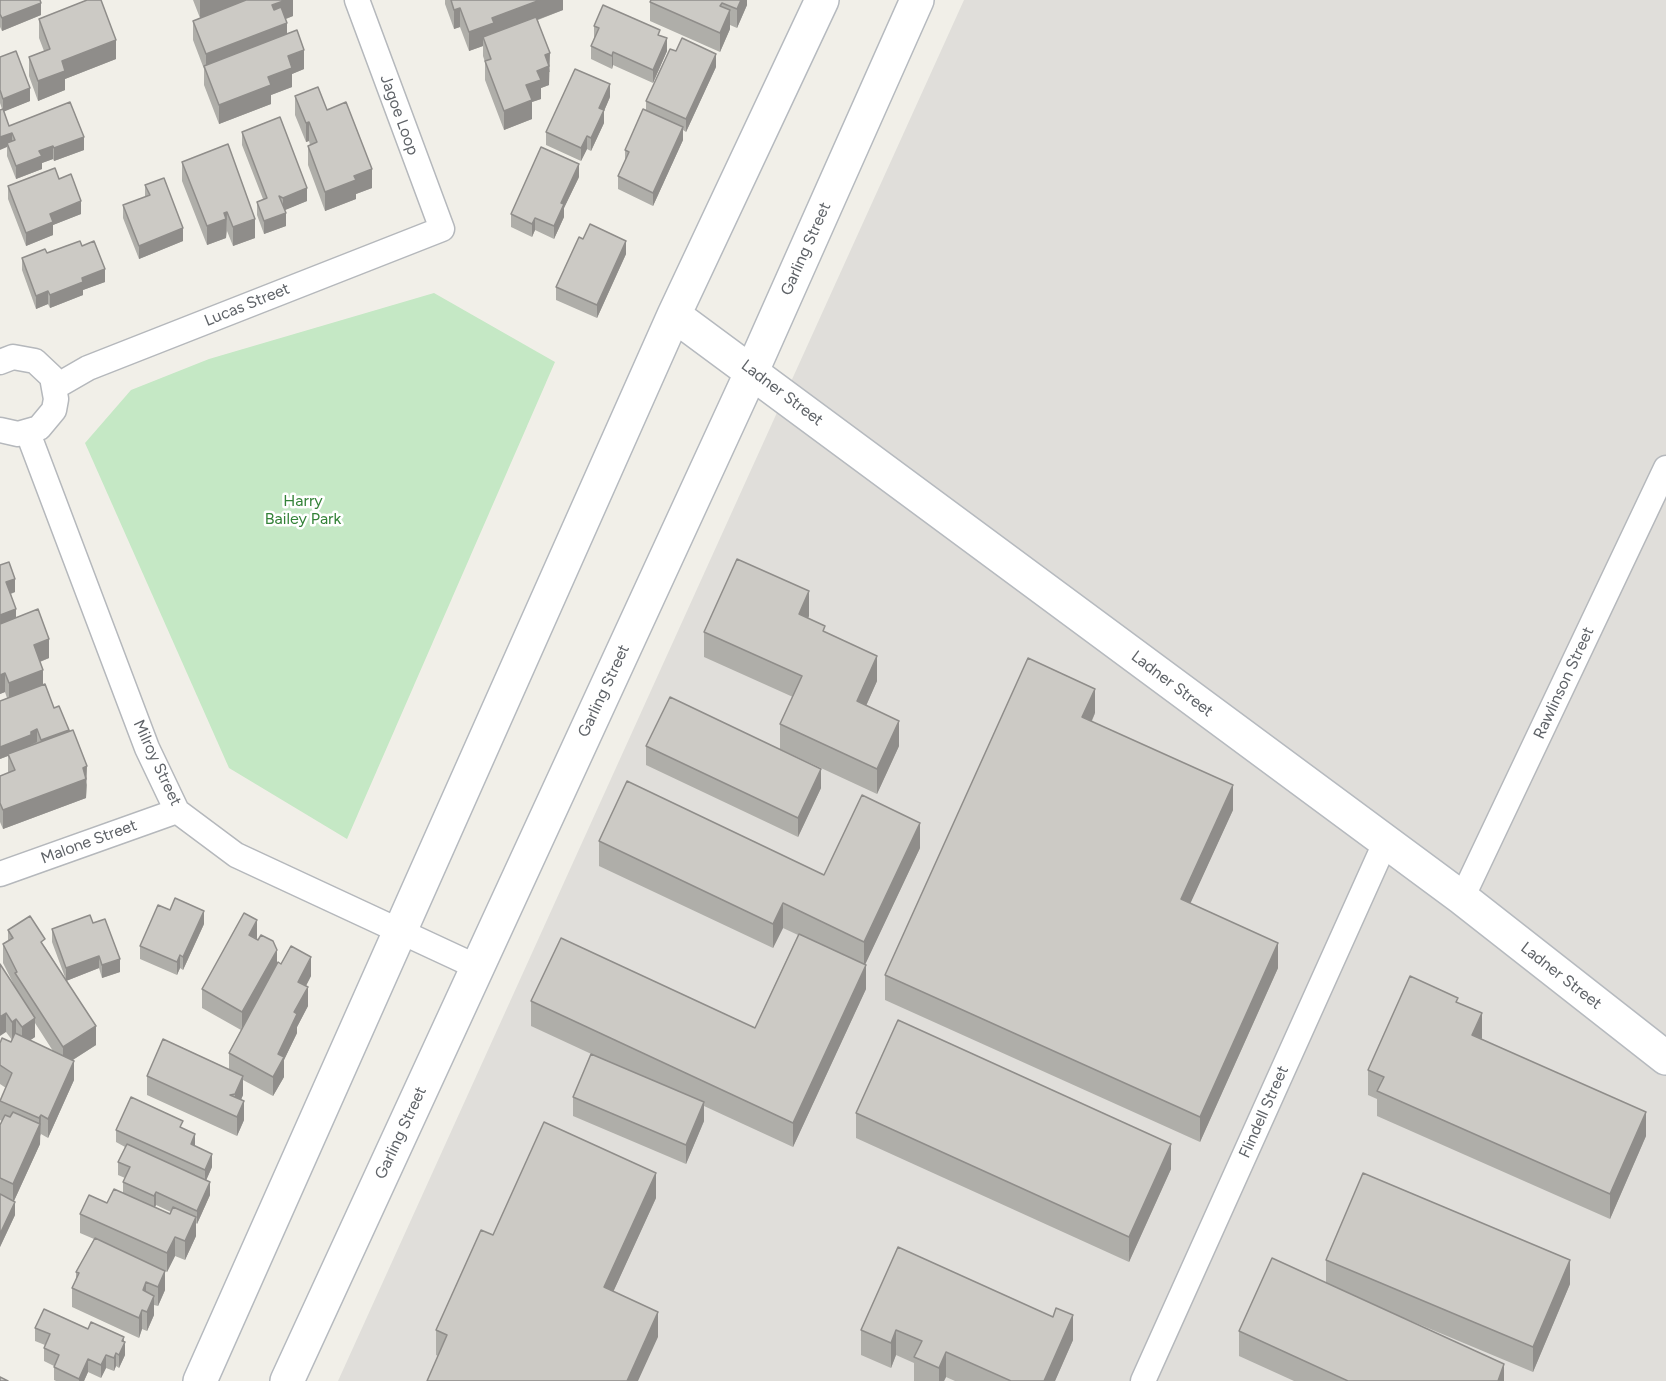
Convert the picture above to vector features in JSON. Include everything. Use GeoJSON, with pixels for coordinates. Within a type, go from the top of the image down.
{"type":"FeatureCollection","features":[{"type":"Feature","properties":{"kind":"street","name":"Jagoe Loop"},"geometry":{"type":"LineString","coordinates":[[357,0],[442,229]]}},
{"type":"Feature","properties":{"kind":"street"},"geometry":{"type":"LineString","coordinates":[[200,1381],[674,315],[822,0]]}},
{"type":"Feature","properties":{"kind":"street","name":"Garling Street"},"geometry":{"type":"LineString","coordinates":[[287,1381],[752,370],[917,0]]}},
{"type":"Feature","properties":{"kind":"street","name":"Lucas Street"},"geometry":{"type":"LineString","coordinates":[[55,387],[88,369],[442,229]]}},
{"type":"Feature","properties":{"kind":"street","name":"Ladner Street"},"geometry":{"type":"LineString","coordinates":[[674,315],[752,370],[1385,843],[1462,898],[1666,1058]]}},
{"type":"Feature","properties":{"kind":"street"},"geometry":{"type":"LineString","coordinates":[[0,430],[18,434],[39,428],[54,410],[55,387],[51,376],[35,361],[25,357],[1,359]]}},
{"type":"Feature","properties":{"kind":"street","name":"Milroy Street"},"geometry":{"type":"LineString","coordinates":[[28,433],[147,748],[177,811],[236,855],[477,967]]}},
{"type":"Feature","properties":{"kind":"street","name":"Rawlinson Street"},"geometry":{"type":"LineString","coordinates":[[1462,898],[1666,468]]}},
{"type":"Feature","properties":{"kind":"street","name":"Malone Street"},"geometry":{"type":"LineString","coordinates":[[0,874],[177,811]]}},
{"type":"Feature","properties":{"kind":"street","name":"Flindell Street"},"geometry":{"type":"LineString","coordinates":[[1143,1381],[1385,843]]}},
{"type":"Feature","properties":{"kind":"shaded area"},"geometry":{"type":"Polygon","coordinates":[[[964,0],[1666,0],[1666,1381],[338,1381],[964,0]]]}},
{"type":"Feature","properties":{"kind":"green space","name":"Harry Bailey Park"},"geometry":{"type":"Polygon","coordinates":[[[434,293],[555,362],[347,839],[229,768],[85,443],[131,390],[209,359],[434,293]]]}},
{"type":"Feature","properties":{"kind":"building"},"geometry":{"type":"Polygon","coordinates":[[[0,0],[40,0],[41,3],[2,18],[0,0]]]}},
{"type":"Feature","properties":{"kind":"building"},"geometry":{"type":"Polygon","coordinates":[[[87,0],[101,0],[116,40],[62,61],[65,71],[38,81],[29,57],[50,49],[39,19],[87,0]]]}},
{"type":"Feature","properties":{"kind":"building"},"geometry":{"type":"Polygon","coordinates":[[[246,0],[286,0],[272,5],[274,10],[281,7],[287,23],[206,54],[193,21],[246,0]]]}},
{"type":"Feature","properties":{"kind":"building"},"geometry":{"type":"Polygon","coordinates":[[[451,0],[540,0],[492,18],[494,23],[469,32],[460,8],[454,10],[451,0]]]}},
{"type":"Feature","properties":{"kind":"building"},"geometry":{"type":"Polygon","coordinates":[[[651,0],[741,0],[737,9],[722,3],[720,6],[730,10],[720,33],[650,2],[651,0]]]}},
{"type":"Feature","properties":{"kind":"building"},"geometry":{"type":"Polygon","coordinates":[[[603,5],[660,30],[658,35],[667,38],[653,70],[613,52],[612,56],[591,46],[599,28],[594,26],[603,5]]]}},
{"type":"Feature","properties":{"kind":"building"},"geometry":{"type":"Polygon","coordinates":[[[536,17],[550,53],[545,55],[549,66],[537,71],[541,80],[526,85],[532,100],[504,111],[485,61],[491,59],[483,37],[536,17]]]}},
{"type":"Feature","properties":{"kind":"building"},"geometry":{"type":"Polygon","coordinates":[[[297,30],[304,50],[288,56],[292,68],[268,77],[271,85],[219,105],[204,66],[297,30]]]}},
{"type":"Feature","properties":{"kind":"building"},"geometry":{"type":"Polygon","coordinates":[[[682,38],[716,54],[686,119],[646,101],[670,49],[676,51],[682,38]]]}},
{"type":"Feature","properties":{"kind":"building"},"geometry":{"type":"Polygon","coordinates":[[[16,51],[30,88],[3,99],[0,90],[0,57],[16,51]]]}},
{"type":"Feature","properties":{"kind":"building"},"geometry":{"type":"Polygon","coordinates":[[[575,69],[610,84],[599,108],[604,110],[591,138],[587,136],[581,148],[546,132],[575,69]]]}},
{"type":"Feature","properties":{"kind":"building"},"geometry":{"type":"Polygon","coordinates":[[[318,87],[327,110],[346,102],[372,169],[354,176],[356,180],[325,192],[308,146],[317,142],[295,96],[318,87]]]}},
{"type":"Feature","properties":{"kind":"building"},"geometry":{"type":"Polygon","coordinates":[[[70,102],[84,137],[39,151],[42,156],[16,166],[7,143],[15,140],[12,133],[0,137],[0,110],[3,109],[9,126],[70,102]]]}},
{"type":"Feature","properties":{"kind":"building"},"geometry":{"type":"Polygon","coordinates":[[[643,109],[683,127],[653,193],[618,176],[629,152],[625,150],[643,109]]]}},
{"type":"Feature","properties":{"kind":"building"},"geometry":{"type":"Polygon","coordinates":[[[280,117],[307,188],[283,198],[279,196],[286,213],[264,221],[257,202],[267,198],[242,132],[280,117]]]}},
{"type":"Feature","properties":{"kind":"building"},"geometry":{"type":"Polygon","coordinates":[[[228,144],[255,219],[233,227],[227,212],[224,213],[226,219],[207,226],[182,162],[228,144]]]}},
{"type":"Feature","properties":{"kind":"building"},"geometry":{"type":"Polygon","coordinates":[[[541,147],[579,164],[561,203],[564,204],[554,226],[535,218],[532,224],[511,214],[541,147]]]}},
{"type":"Feature","properties":{"kind":"building"},"geometry":{"type":"Polygon","coordinates":[[[55,168],[59,179],[71,174],[81,201],[50,214],[53,222],[26,233],[8,186],[55,168]]]}},
{"type":"Feature","properties":{"kind":"building"},"geometry":{"type":"Polygon","coordinates":[[[164,178],[183,228],[139,246],[123,205],[150,195],[145,185],[164,178]]]}},
{"type":"Feature","properties":{"kind":"building"},"geometry":{"type":"Polygon","coordinates":[[[590,224],[626,241],[597,305],[556,287],[579,237],[583,239],[590,224]]]}},
{"type":"Feature","properties":{"kind":"building"},"geometry":{"type":"Polygon","coordinates":[[[80,241],[82,246],[94,241],[105,269],[82,278],[83,282],[50,295],[48,291],[36,296],[22,258],[45,249],[47,253],[80,241]]]}},
{"type":"Feature","properties":{"kind":"building"},"geometry":{"type":"Polygon","coordinates":[[[737,559],[809,591],[799,614],[825,626],[823,631],[877,656],[857,701],[899,721],[877,769],[780,724],[802,676],[704,632],[737,559]]]}},
{"type":"Feature","properties":{"kind":"building"},"geometry":{"type":"Polygon","coordinates":[[[9,562],[15,579],[6,582],[16,609],[0,615],[0,565],[9,562]]]}},
{"type":"Feature","properties":{"kind":"building"},"geometry":{"type":"Polygon","coordinates":[[[38,609],[49,639],[34,645],[43,670],[9,683],[5,673],[0,675],[0,624],[38,609]]]}},
{"type":"Feature","properties":{"kind":"building"},"geometry":{"type":"Polygon","coordinates":[[[1028,658],[1095,689],[1082,717],[1233,785],[1181,899],[1278,943],[1200,1117],[885,975],[1028,658]]]}},
{"type":"Feature","properties":{"kind":"building"},"geometry":{"type":"Polygon","coordinates":[[[45,684],[54,708],[59,706],[69,730],[41,740],[37,729],[31,732],[31,735],[0,747],[0,701],[45,684]]]}},
{"type":"Feature","properties":{"kind":"building"},"geometry":{"type":"Polygon","coordinates":[[[670,697],[821,769],[798,818],[646,746],[670,697]]]}},
{"type":"Feature","properties":{"kind":"building"},"geometry":{"type":"Polygon","coordinates":[[[73,730],[87,766],[83,768],[86,779],[3,810],[0,803],[0,776],[15,770],[8,754],[73,730]]]}},
{"type":"Feature","properties":{"kind":"building"},"geometry":{"type":"Polygon","coordinates":[[[627,781],[824,875],[862,795],[920,823],[864,942],[783,903],[773,924],[599,841],[627,781]]]}},
{"type":"Feature","properties":{"kind":"building"},"geometry":{"type":"Polygon","coordinates":[[[175,898],[204,911],[183,957],[180,955],[177,962],[140,946],[158,905],[170,910],[175,898]]]}},
{"type":"Feature","properties":{"kind":"building"},"geometry":{"type":"Polygon","coordinates":[[[244,913],[257,920],[249,935],[258,940],[261,935],[273,941],[277,950],[242,1012],[202,989],[244,913]]]}},
{"type":"Feature","properties":{"kind":"building"},"geometry":{"type":"Polygon","coordinates":[[[90,915],[93,923],[105,919],[120,959],[102,965],[99,956],[66,968],[52,929],[90,915]]]}},
{"type":"Feature","properties":{"kind":"building"},"geometry":{"type":"Polygon","coordinates":[[[30,916],[45,939],[41,942],[96,1026],[63,1047],[15,973],[17,972],[3,944],[13,938],[8,930],[30,916]]]}},
{"type":"Feature","properties":{"kind":"building"},"geometry":{"type":"Polygon","coordinates":[[[799,934],[866,965],[793,1123],[531,1001],[561,938],[755,1028],[799,934]]]}},
{"type":"Feature","properties":{"kind":"building"},"geometry":{"type":"Polygon","coordinates":[[[291,946],[311,957],[298,982],[308,987],[294,1012],[297,1014],[278,1054],[284,1057],[273,1077],[229,1053],[278,962],[281,964],[291,946]]]}},
{"type":"Feature","properties":{"kind":"building"},"geometry":{"type":"Polygon","coordinates":[[[0,964],[35,1018],[22,1027],[16,1019],[12,1022],[6,1013],[0,1017],[0,964]]]}},
{"type":"Feature","properties":{"kind":"building"},"geometry":{"type":"Polygon","coordinates":[[[1410,976],[1458,998],[1456,1002],[1482,1013],[1472,1035],[1646,1112],[1610,1194],[1377,1091],[1384,1077],[1368,1070],[1410,976]]]}},
{"type":"Feature","properties":{"kind":"building"},"geometry":{"type":"Polygon","coordinates":[[[898,1020],[1171,1144],[1129,1237],[856,1113],[898,1020]]]}},
{"type":"Feature","properties":{"kind":"building"},"geometry":{"type":"Polygon","coordinates":[[[15,1033],[74,1061],[48,1119],[41,1115],[39,1118],[0,1101],[12,1073],[0,1065],[0,1043],[2,1038],[11,1042],[15,1033]]]}},
{"type":"Feature","properties":{"kind":"building"},"geometry":{"type":"Polygon","coordinates":[[[163,1039],[243,1076],[235,1094],[230,1095],[244,1101],[237,1117],[147,1076],[163,1039]]]}},
{"type":"Feature","properties":{"kind":"building"},"geometry":{"type":"Polygon","coordinates":[[[591,1054],[704,1102],[686,1145],[573,1097],[591,1054]]]}},
{"type":"Feature","properties":{"kind":"building"},"geometry":{"type":"Polygon","coordinates":[[[131,1097],[183,1121],[180,1127],[195,1134],[191,1144],[212,1154],[205,1170],[116,1130],[131,1097]]]}},
{"type":"Feature","properties":{"kind":"building"},"geometry":{"type":"Polygon","coordinates":[[[13,1112],[40,1124],[13,1184],[0,1178],[0,1125],[5,1115],[10,1117],[13,1112]]]}},
{"type":"Feature","properties":{"kind":"building"},"geometry":{"type":"Polygon","coordinates":[[[544,1122],[656,1173],[604,1287],[658,1312],[627,1381],[427,1381],[447,1335],[436,1330],[481,1230],[493,1235],[544,1122]]]}},
{"type":"Feature","properties":{"kind":"building"},"geometry":{"type":"Polygon","coordinates":[[[127,1144],[210,1182],[197,1211],[156,1192],[154,1196],[123,1182],[130,1167],[118,1162],[127,1144]]]}},
{"type":"Feature","properties":{"kind":"building"},"geometry":{"type":"Polygon","coordinates":[[[1363,1173],[1570,1260],[1533,1347],[1326,1260],[1363,1173]]]}},
{"type":"Feature","properties":{"kind":"building"},"geometry":{"type":"Polygon","coordinates":[[[114,1189],[170,1214],[173,1207],[196,1217],[185,1241],[175,1237],[167,1253],[80,1214],[89,1195],[107,1203],[114,1189]]]}},
{"type":"Feature","properties":{"kind":"building"},"geometry":{"type":"Polygon","coordinates":[[[0,1194],[15,1202],[0,1234],[0,1194]]]}},
{"type":"Feature","properties":{"kind":"building"},"geometry":{"type":"Polygon","coordinates":[[[95,1238],[165,1271],[158,1287],[146,1282],[143,1290],[154,1296],[147,1312],[142,1310],[139,1318],[72,1288],[79,1273],[76,1272],[95,1238]]]}},
{"type":"Feature","properties":{"kind":"building"},"geometry":{"type":"Polygon","coordinates":[[[898,1247],[1053,1317],[1056,1308],[1073,1315],[1044,1381],[1011,1381],[946,1352],[939,1368],[914,1357],[922,1341],[896,1330],[891,1343],[861,1330],[898,1247]]]}},
{"type":"Feature","properties":{"kind":"building"},"geometry":{"type":"Polygon","coordinates":[[[1272,1258],[1504,1364],[1498,1381],[1348,1381],[1239,1331],[1272,1258]]]}},
{"type":"Feature","properties":{"kind":"building"},"geometry":{"type":"Polygon","coordinates":[[[44,1309],[88,1329],[91,1322],[124,1337],[122,1341],[125,1342],[119,1355],[116,1353],[114,1358],[106,1355],[101,1365],[88,1359],[79,1379],[54,1367],[59,1355],[44,1348],[50,1334],[35,1328],[44,1309]]]}}]}
